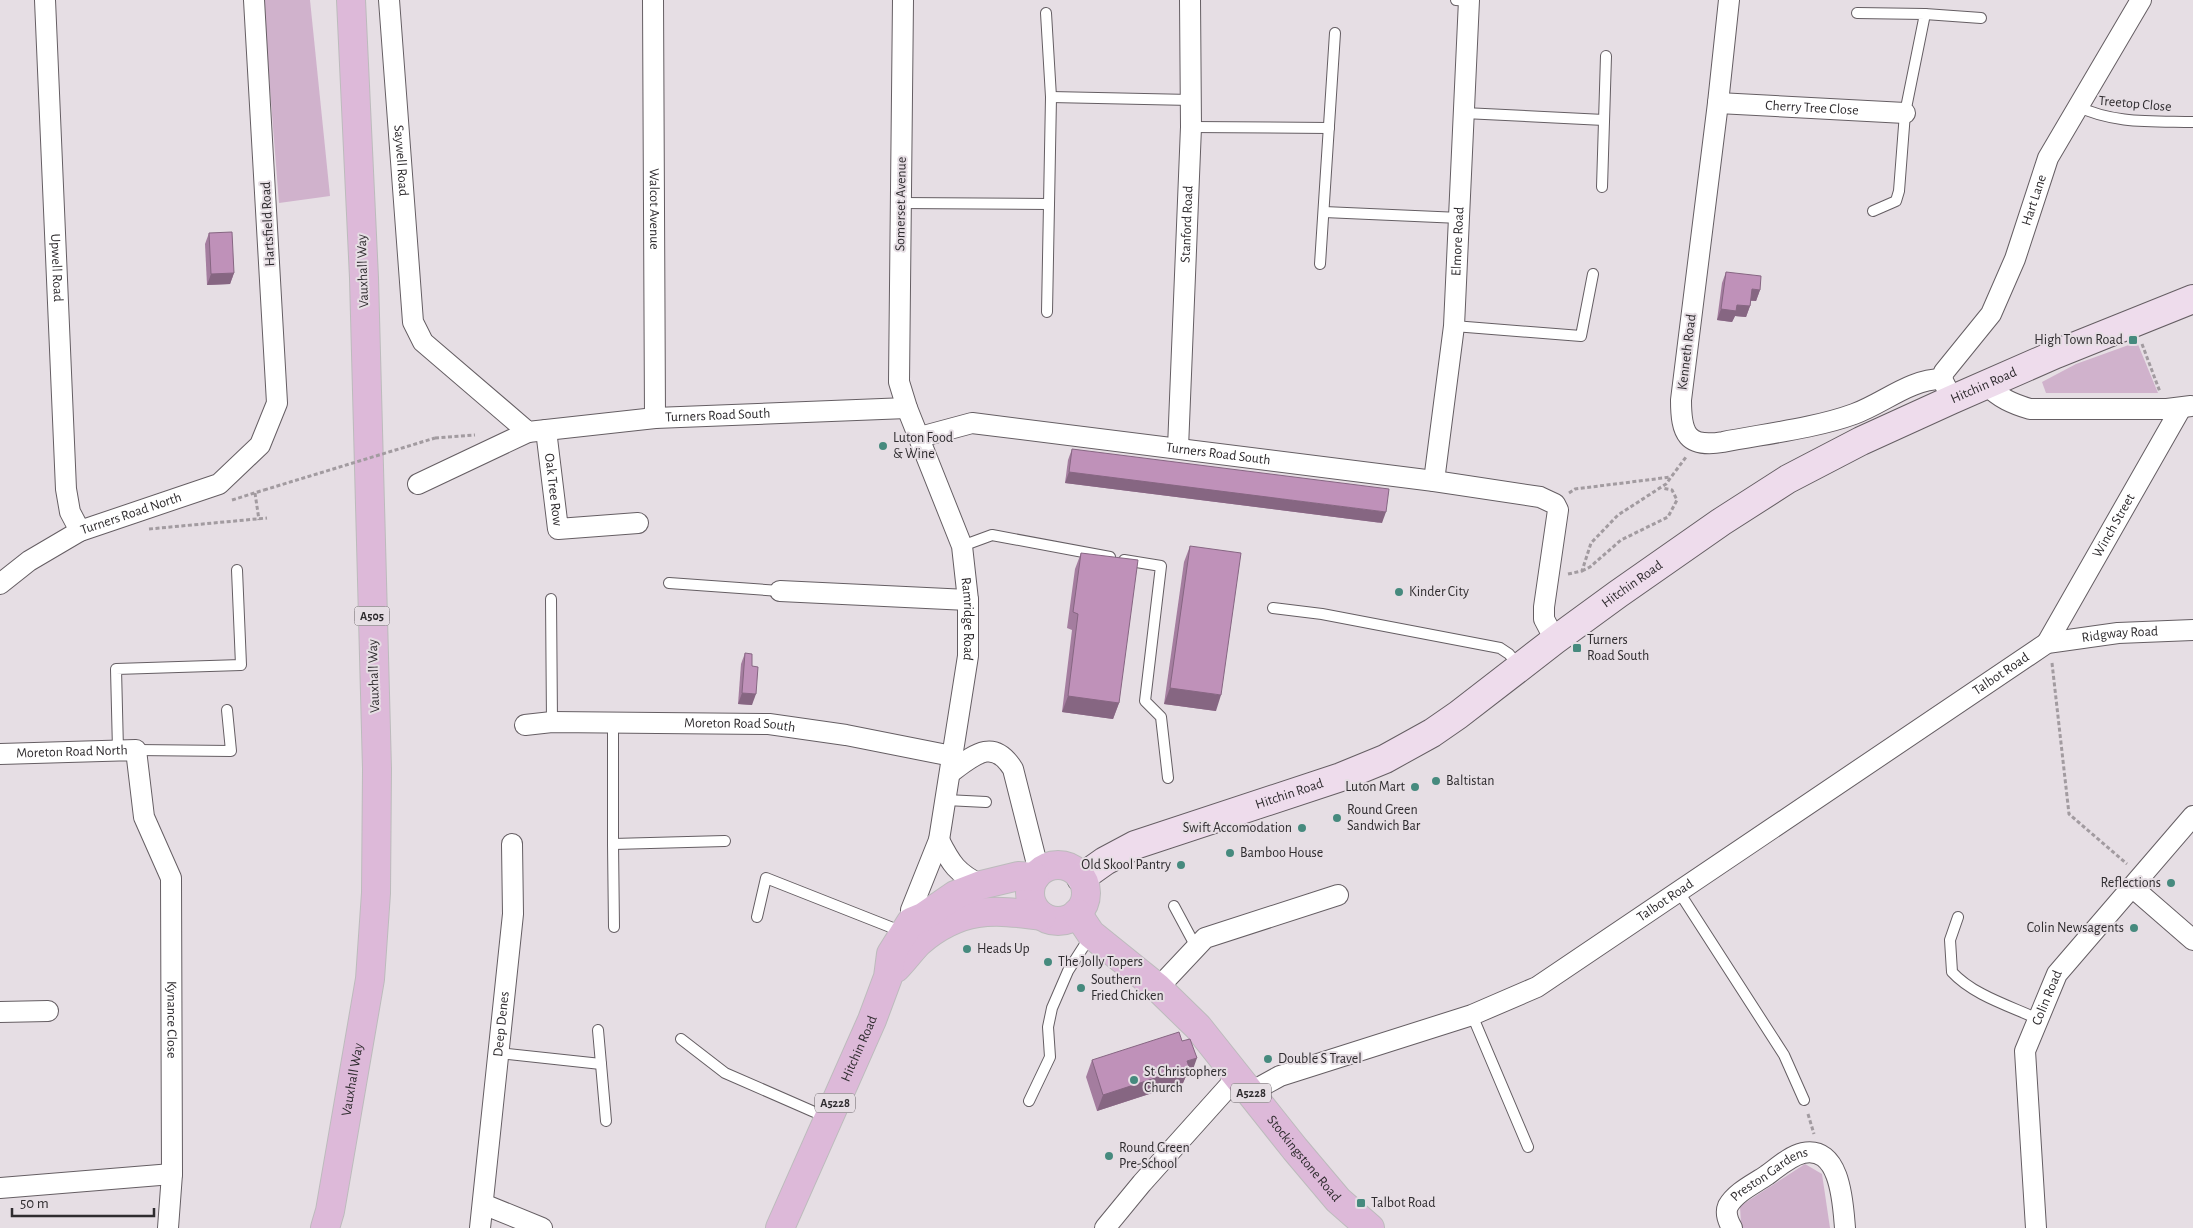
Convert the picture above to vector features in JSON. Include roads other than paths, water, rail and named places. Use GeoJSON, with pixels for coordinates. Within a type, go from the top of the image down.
{"type":"FeatureCollection","features":[{"type":"Feature","properties":{"kind":"main road","name":"Vauxhall Way"},"geometry":{"type":"LineString","coordinates":[[325,1228],[330,1211],[370,979],[376,893],[377,768],[364,278],[351,0]]}},
{"type":"Feature","properties":{"kind":"main road"},"geometry":{"type":"LineString","coordinates":[[1061,865],[1072,869],[1081,878],[1086,889],[1084,924],[1067,920],[1058,921],[1042,916],[1030,898],[1030,888],[1037,875],[1048,867],[1061,865]]}},
{"type":"Feature","properties":{"kind":"main road"},"geometry":{"type":"LineString","coordinates":[[911,933],[923,917],[955,895],[981,885],[1018,876],[1037,875]]}},
{"type":"Feature","properties":{"kind":"main road","name":"Hitchin Road"},"geometry":{"type":"LineString","coordinates":[[780,1228],[872,1020],[888,977],[891,954],[911,933],[961,916],[1008,911],[1042,916]]}},
{"type":"Feature","properties":{"kind":"main road","name":"Stockingstone Road"},"geometry":{"type":"LineString","coordinates":[[1084,924],[1158,988],[1198,1027],[1338,1200],[1370,1228]]}},
{"type":"Feature","properties":{"kind":"street","name":"Upwell Road"},"geometry":{"type":"LineString","coordinates":[[45,0],[66,489],[70,512],[80,531]]}},
{"type":"Feature","properties":{"kind":"street","name":"Hartsfield Road"},"geometry":{"type":"LineString","coordinates":[[254,0],[278,403],[260,445]]}},
{"type":"Feature","properties":{"kind":"street","name":"Saywell Road"},"geometry":{"type":"LineString","coordinates":[[389,0],[412,322],[423,342],[537,431]]}},
{"type":"Feature","properties":{"kind":"street","name":"Walcot Avenue"},"geometry":{"type":"LineString","coordinates":[[653,0],[655,418]]}},
{"type":"Feature","properties":{"kind":"street","name":"Somerset Avenue"},"geometry":{"type":"LineString","coordinates":[[903,0],[899,382],[907,408]]}},
{"type":"Feature","properties":{"kind":"street","name":"Stanford Road"},"geometry":{"type":"LineString","coordinates":[[1178,448],[1191,127],[1190,0]]}},
{"type":"Feature","properties":{"kind":"street","name":"Elmore Road"},"geometry":{"type":"LineString","coordinates":[[1434,481],[1454,326],[1464,113],[1465,0]]}},
{"type":"Feature","properties":{"kind":"street","name":"Kenneth Road"},"geometry":{"type":"LineString","coordinates":[[1729,0],[1681,400],[1681,421],[1684,430],[1690,438],[1698,443],[1723,442],[1842,417],[1872,406],[1922,381],[1947,389]]}},
{"type":"Feature","properties":{"kind":"street","name":"Hart Lane"},"geometry":{"type":"LineString","coordinates":[[1947,389],[1947,367],[1983,326],[1997,301],[2015,259],[2041,174],[2048,158],[2141,0]]}},
{"type":"Feature","properties":{"kind":"street","name":"Cherry Tree Close"},"geometry":{"type":"LineString","coordinates":[[1718,103],[1905,113]]}},
{"type":"Feature","properties":{"kind":"street","name":"Hitchin Road"},"geometry":{"type":"LineString","coordinates":[[1081,878],[1105,861],[1135,845],[1342,777],[1385,759],[1432,733],[1458,715],[1555,640],[1721,522],[1788,479],[1861,441],[1947,389],[1987,385],[2056,354],[2193,299]]}},
{"type":"Feature","properties":{"kind":"street"},"geometry":{"type":"LineString","coordinates":[[1987,385],[1994,393],[2012,404],[2030,409],[2181,408]]}},
{"type":"Feature","properties":{"kind":"street","name":"Turners Road South"},"geometry":{"type":"LineString","coordinates":[[418,484],[537,431],[655,418],[907,408]]}},
{"type":"Feature","properties":{"kind":"street","name":"Ramridge Road"},"geometry":{"type":"LineString","coordinates":[[907,408],[962,546],[968,600],[968,656],[946,800],[939,840],[911,910],[911,933]]}},
{"type":"Feature","properties":{"kind":"street","name":"Winch Street"},"geometry":{"type":"LineString","coordinates":[[2047,643],[2181,408]]}},
{"type":"Feature","properties":{"kind":"street","name":"Turners Road South"},"geometry":{"type":"LineString","coordinates":[[920,437],[972,423],[1434,481],[1540,497],[1555,504],[1558,519],[1544,619],[1555,640]]}},
{"type":"Feature","properties":{"kind":"street","name":"Oak Tree Row"},"geometry":{"type":"LineString","coordinates":[[537,431],[558,529],[638,523]]}},
{"type":"Feature","properties":{"kind":"street","name":"Turners Road North"},"geometry":{"type":"LineString","coordinates":[[0,584],[29,562],[80,531],[218,484],[260,445]]}},
{"type":"Feature","properties":{"kind":"street"},"geometry":{"type":"LineString","coordinates":[[780,591],[968,600]]}},
{"type":"Feature","properties":{"kind":"street","name":"Ridgway Road"},"geometry":{"type":"LineString","coordinates":[[2047,643],[2118,633],[2193,630]]}},
{"type":"Feature","properties":{"kind":"street","name":"Talbot Road"},"geometry":{"type":"LineString","coordinates":[[1244,1084],[1280,1076],[1472,1015],[1537,987],[2047,643]]}},
{"type":"Feature","properties":{"kind":"street","name":"Moreton Road South"},"geometry":{"type":"LineString","coordinates":[[525,725],[552,722],[769,724],[846,736],[951,765]]}},
{"type":"Feature","properties":{"kind":"street","name":"Moreton Road North"},"geometry":{"type":"LineString","coordinates":[[0,754],[127,750],[144,817]]}},
{"type":"Feature","properties":{"kind":"street"},"geometry":{"type":"LineString","coordinates":[[951,765],[980,752],[995,751],[1006,757],[1013,769],[1037,875]]}},
{"type":"Feature","properties":{"kind":"street","name":"Colin Road"},"geometry":{"type":"LineString","coordinates":[[2036,1228],[2025,1050],[2057,974],[2193,816]]}},
{"type":"Feature","properties":{"kind":"street","name":"Kynance Close"},"geometry":{"type":"LineString","coordinates":[[144,817],[171,878],[172,1174],[168,1228]]}},
{"type":"Feature","properties":{"kind":"street"},"geometry":{"type":"LineString","coordinates":[[939,840],[955,868],[964,876],[981,885]]}},
{"type":"Feature","properties":{"kind":"street","name":"Deep Denes"},"geometry":{"type":"LineString","coordinates":[[480,1228],[513,914],[512,844]]}},
{"type":"Feature","properties":{"kind":"street"},"geometry":{"type":"LineString","coordinates":[[2136,882],[2193,940]]}},
{"type":"Feature","properties":{"kind":"street"},"geometry":{"type":"LineString","coordinates":[[1158,988],[1205,938],[1338,895]]}},
{"type":"Feature","properties":{"kind":"street"},"geometry":{"type":"LineString","coordinates":[[0,1012],[48,1011]]}},
{"type":"Feature","properties":{"kind":"street"},"geometry":{"type":"LineString","coordinates":[[1105,1228],[1142,1183],[1244,1084]]}},
{"type":"Feature","properties":{"kind":"street","name":"Preston Gardens"},"geometry":{"type":"LineString","coordinates":[[1732,1228],[1728,1220],[1727,1208],[1734,1198],[1794,1157],[1811,1152],[1822,1156],[1833,1168],[1840,1183],[1845,1228]]}},
{"type":"Feature","properties":{"kind":"street"},"geometry":{"type":"LineString","coordinates":[[0,1188],[172,1174]]}},
{"type":"Feature","properties":{"kind":"street"},"geometry":{"type":"LineString","coordinates":[[484,1204],[542,1228]]}},
{"type":"Feature","properties":{"kind":"lane"},"geometry":{"type":"LineString","coordinates":[[1046,13],[1051,96],[1047,312]]}},
{"type":"Feature","properties":{"kind":"lane"},"geometry":{"type":"LineString","coordinates":[[1857,13],[1925,14],[1980,18]]}},
{"type":"Feature","properties":{"kind":"lane"},"geometry":{"type":"LineString","coordinates":[[1873,211],[1896,201],[1899,191],[1905,113],[1925,14]]}},
{"type":"Feature","properties":{"kind":"lane"},"geometry":{"type":"LineString","coordinates":[[1320,264],[1335,33]]}},
{"type":"Feature","properties":{"kind":"lane"},"geometry":{"type":"LineString","coordinates":[[1602,187],[1606,56]]}},
{"type":"Feature","properties":{"kind":"lane"},"geometry":{"type":"LineString","coordinates":[[1051,96],[1191,100]]}},
{"type":"Feature","properties":{"kind":"lane","name":"Treetop Close"},"geometry":{"type":"LineString","coordinates":[[2077,106],[2103,118],[2193,122]]}},
{"type":"Feature","properties":{"kind":"lane"},"geometry":{"type":"LineString","coordinates":[[1464,113],[1604,120]]}},
{"type":"Feature","properties":{"kind":"lane"},"geometry":{"type":"LineString","coordinates":[[1191,127],[1329,128]]}},
{"type":"Feature","properties":{"kind":"lane"},"geometry":{"type":"LineString","coordinates":[[900,204],[1049,204]]}},
{"type":"Feature","properties":{"kind":"lane"},"geometry":{"type":"LineString","coordinates":[[1324,212],[1460,218]]}},
{"type":"Feature","properties":{"kind":"lane"},"geometry":{"type":"LineString","coordinates":[[1454,326],[1581,336],[1593,274]]}},
{"type":"Feature","properties":{"kind":"lane"},"geometry":{"type":"LineString","coordinates":[[962,546],[992,536],[1161,566],[1145,701],[1161,717],[1168,778]]}},
{"type":"Feature","properties":{"kind":"lane"},"geometry":{"type":"LineString","coordinates":[[227,710],[231,751],[127,750],[116,669],[241,665],[237,570]]}},
{"type":"Feature","properties":{"kind":"lane"},"geometry":{"type":"LineString","coordinates":[[669,584],[780,591]]}},
{"type":"Feature","properties":{"kind":"lane"},"geometry":{"type":"LineString","coordinates":[[551,599],[552,722]]}},
{"type":"Feature","properties":{"kind":"lane"},"geometry":{"type":"LineString","coordinates":[[1272,608],[1322,614],[1500,648],[1509,654],[1519,667]]}},
{"type":"Feature","properties":{"kind":"lane"},"geometry":{"type":"LineString","coordinates":[[613,722],[614,927]]}},
{"type":"Feature","properties":{"kind":"lane"},"geometry":{"type":"LineString","coordinates":[[946,800],[986,802]]}},
{"type":"Feature","properties":{"kind":"lane"},"geometry":{"type":"LineString","coordinates":[[614,844],[725,841]]}},
{"type":"Feature","properties":{"kind":"lane"},"geometry":{"type":"LineString","coordinates":[[757,917],[766,878],[911,933]]}},
{"type":"Feature","properties":{"kind":"lane"},"geometry":{"type":"LineString","coordinates":[[1679,892],[1784,1055],[1804,1100]]}},
{"type":"Feature","properties":{"kind":"lane"},"geometry":{"type":"LineString","coordinates":[[1174,906],[1196,947]]}},
{"type":"Feature","properties":{"kind":"lane"},"geometry":{"type":"LineString","coordinates":[[1958,917],[1950,940],[1952,972],[1959,980],[1979,991],[2038,1019]]}},
{"type":"Feature","properties":{"kind":"lane"},"geometry":{"type":"LineString","coordinates":[[1029,1101],[1050,1057],[1048,1027],[1052,1008],[1068,971],[1084,924]]}},
{"type":"Feature","properties":{"kind":"lane"},"geometry":{"type":"LineString","coordinates":[[1472,1015],[1528,1147]]}},
{"type":"Feature","properties":{"kind":"lane"},"geometry":{"type":"LineString","coordinates":[[598,1030],[606,1121]]}},
{"type":"Feature","properties":{"kind":"lane"},"geometry":{"type":"LineString","coordinates":[[681,1039],[725,1073],[829,1118]]}},
{"type":"Feature","properties":{"kind":"lane"},"geometry":{"type":"LineString","coordinates":[[499,1053],[601,1064]]}},
{"type":"Feature","properties":{"kind":"place","name":"High Town Road"},"geometry":{"type":"Point","coordinates":[2133,340]}},
{"type":"Feature","properties":{"kind":"place","name":"Luton Food & Wine"},"geometry":{"type":"Point","coordinates":[883,446]}},
{"type":"Feature","properties":{"kind":"place","name":"Kinder City"},"geometry":{"type":"Point","coordinates":[1399,592]}},
{"type":"Feature","properties":{"kind":"place","name":"Turners Road South"},"geometry":{"type":"Point","coordinates":[1577,648]}},
{"type":"Feature","properties":{"kind":"place","name":"Baltistan"},"geometry":{"type":"Point","coordinates":[1436,781]}},
{"type":"Feature","properties":{"kind":"place","name":"Luton Mart"},"geometry":{"type":"Point","coordinates":[1415,787]}},
{"type":"Feature","properties":{"kind":"place","name":"Round Green Sandwich Bar"},"geometry":{"type":"Point","coordinates":[1337,818]}},
{"type":"Feature","properties":{"kind":"place","name":"Swift Accomodation"},"geometry":{"type":"Point","coordinates":[1302,828]}},
{"type":"Feature","properties":{"kind":"place","name":"Bamboo House"},"geometry":{"type":"Point","coordinates":[1230,853]}},
{"type":"Feature","properties":{"kind":"place","name":"Old Skool Pantry"},"geometry":{"type":"Point","coordinates":[1181,865]}},
{"type":"Feature","properties":{"kind":"place","name":"Reflections"},"geometry":{"type":"Point","coordinates":[2171,883]}},
{"type":"Feature","properties":{"kind":"place","name":"Colin Newsagents"},"geometry":{"type":"Point","coordinates":[2134,928]}},
{"type":"Feature","properties":{"kind":"place","name":"Heads Up"},"geometry":{"type":"Point","coordinates":[967,949]}},
{"type":"Feature","properties":{"kind":"place","name":"The Jolly Topers"},"geometry":{"type":"Point","coordinates":[1048,962]}},
{"type":"Feature","properties":{"kind":"place","name":"Southern Fried Chicken"},"geometry":{"type":"Point","coordinates":[1081,988]}},
{"type":"Feature","properties":{"kind":"place","name":"Double S Travel"},"geometry":{"type":"Point","coordinates":[1268,1059]}},
{"type":"Feature","properties":{"kind":"place","name":"St Christophers Church"},"geometry":{"type":"Point","coordinates":[1134,1080]}},
{"type":"Feature","properties":{"kind":"place","name":"Round Green Pre-School"},"geometry":{"type":"Point","coordinates":[1109,1156]}},
{"type":"Feature","properties":{"kind":"place","name":"Talbot Road"},"geometry":{"type":"Point","coordinates":[1361,1203]}}]}
